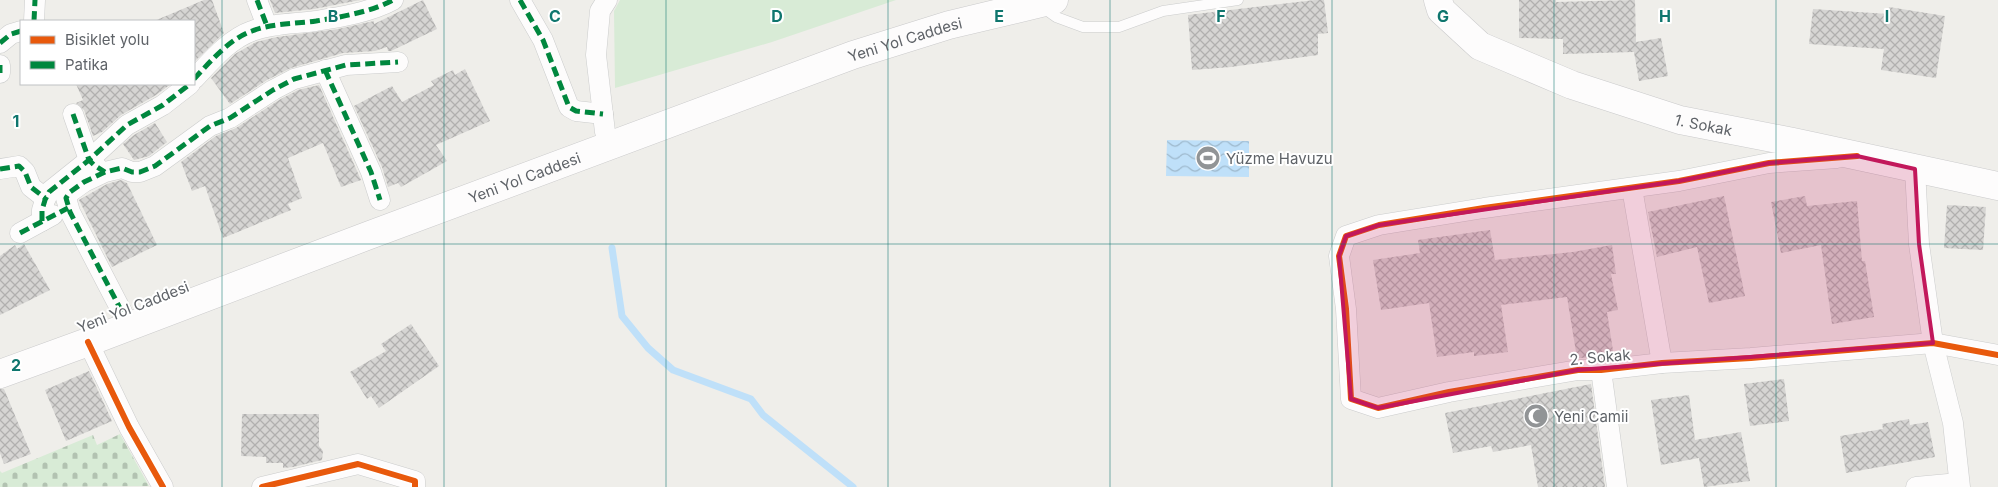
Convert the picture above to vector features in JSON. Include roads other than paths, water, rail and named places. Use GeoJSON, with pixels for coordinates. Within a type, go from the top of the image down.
{"type":"FeatureCollection","features":[{"type":"Feature","properties":{"kind":"main road","name":"Yeni Yol Caddesi"},"geometry":{"type":"LineString","coordinates":[[0,357],[122,312],[604,123],[754,75],[852,40],[1002,0]]}},
{"type":"Feature","properties":{"kind":"main road","name":"1. Sokak"},"geometry":{"type":"LineString","coordinates":[[1438,0],[1441,10],[1480,46],[1572,85],[1680,120],[1998,186]]}},
{"type":"Feature","properties":{"kind":"main road","name":"Yeni Yol Caddesi"},"geometry":{"type":"LineString","coordinates":[[0,374],[853,55],[950,25],[1046,2]]}},
{"type":"Feature","properties":{"kind":"street"},"geometry":{"type":"LineString","coordinates":[[34,20],[36,0]]}},
{"type":"Feature","properties":{"kind":"street"},"geometry":{"type":"LineString","coordinates":[[257,0],[267,26]]}},
{"type":"Feature","properties":{"kind":"street"},"geometry":{"type":"LineString","coordinates":[[195,78],[234,41],[250,31],[267,26],[316,21],[367,10],[393,0]]}},
{"type":"Feature","properties":{"kind":"street"},"geometry":{"type":"LineString","coordinates":[[520,0],[543,40],[570,107],[604,123],[596,55],[600,11],[607,0]]}},
{"type":"Feature","properties":{"kind":"street"},"geometry":{"type":"LineString","coordinates":[[0,43],[11,34],[20,30]]}},
{"type":"Feature","properties":{"kind":"street"},"geometry":{"type":"LineString","coordinates":[[122,312],[68,208],[66,198],[70,192],[84,182],[105,172],[122,168],[132,172],[140,172],[155,166],[210,126],[238,114],[273,90],[294,79],[346,66],[398,62]]}},
{"type":"Feature","properties":{"kind":"street"},"geometry":{"type":"LineString","coordinates":[[0,66],[0,73]]}},
{"type":"Feature","properties":{"kind":"street"},"geometry":{"type":"LineString","coordinates":[[325,70],[371,172],[380,200]]}},
{"type":"Feature","properties":{"kind":"street"},"geometry":{"type":"LineString","coordinates":[[42,222],[42,210],[49,192],[89,160],[126,125],[164,106],[189,85]]}},
{"type":"Feature","properties":{"kind":"street"},"geometry":{"type":"LineString","coordinates":[[73,114],[89,160],[105,172]]}},
{"type":"Feature","properties":{"kind":"street"},"geometry":{"type":"LineString","coordinates":[[1662,363],[1632,188],[1769,164],[1857,156]]}},
{"type":"Feature","properties":{"kind":"street"},"geometry":{"type":"LineString","coordinates":[[0,169],[18,166],[25,172],[31,187],[46,198]]}},
{"type":"Feature","properties":{"kind":"street"},"geometry":{"type":"LineString","coordinates":[[1915,168],[1919,244],[1933,342],[1953,423],[1959,485],[1916,487]]}},
{"type":"Feature","properties":{"kind":"street","name":"2. Sokak"},"geometry":{"type":"LineString","coordinates":[[1632,188],[1484,208],[1379,225],[1346,236],[1339,256],[1346,309],[1351,399],[1378,408],[1449,392],[1578,370],[1600,370],[1662,363],[1752,358],[1933,342],[1998,355]]}},
{"type":"Feature","properties":{"kind":"street"},"geometry":{"type":"LineString","coordinates":[[20,233],[68,208]]}},
{"type":"Feature","properties":{"kind":"street"},"geometry":{"type":"LineString","coordinates":[[88,342],[129,427],[163,487]]}},
{"type":"Feature","properties":{"kind":"street"},"geometry":{"type":"LineString","coordinates":[[1600,370],[1617,487]]}},
{"type":"Feature","properties":{"kind":"street"},"geometry":{"type":"LineString","coordinates":[[262,487],[358,464],[415,481],[415,487]]}},
{"type":"Feature","properties":{"kind":"lane"},"geometry":{"type":"LineString","coordinates":[[1046,2],[1056,17],[1083,27],[1119,27],[1163,11],[1238,0]]}},
{"type":"Feature","properties":{"kind":"water","name":"Yüzme Havuzu"},"geometry":{"type":"Polygon","coordinates":[[[1167,140],[1249,141],[1249,177],[1166,176],[1167,140]]]}},
{"type":"Feature","properties":{"kind":"waterway"},"geometry":{"type":"LineString","coordinates":[[612,248],[622,316],[648,348],[673,370],[751,399],[763,415],[853,487]]}},
{"type":"Feature","properties":{"kind":"place","name":"Yüzme Havuzu"},"geometry":{"type":"Point","coordinates":[1208,158]}},
{"type":"Feature","properties":{"kind":"place","name":"Yeni Camii"},"geometry":{"type":"Point","coordinates":[1536,416]}}]}
